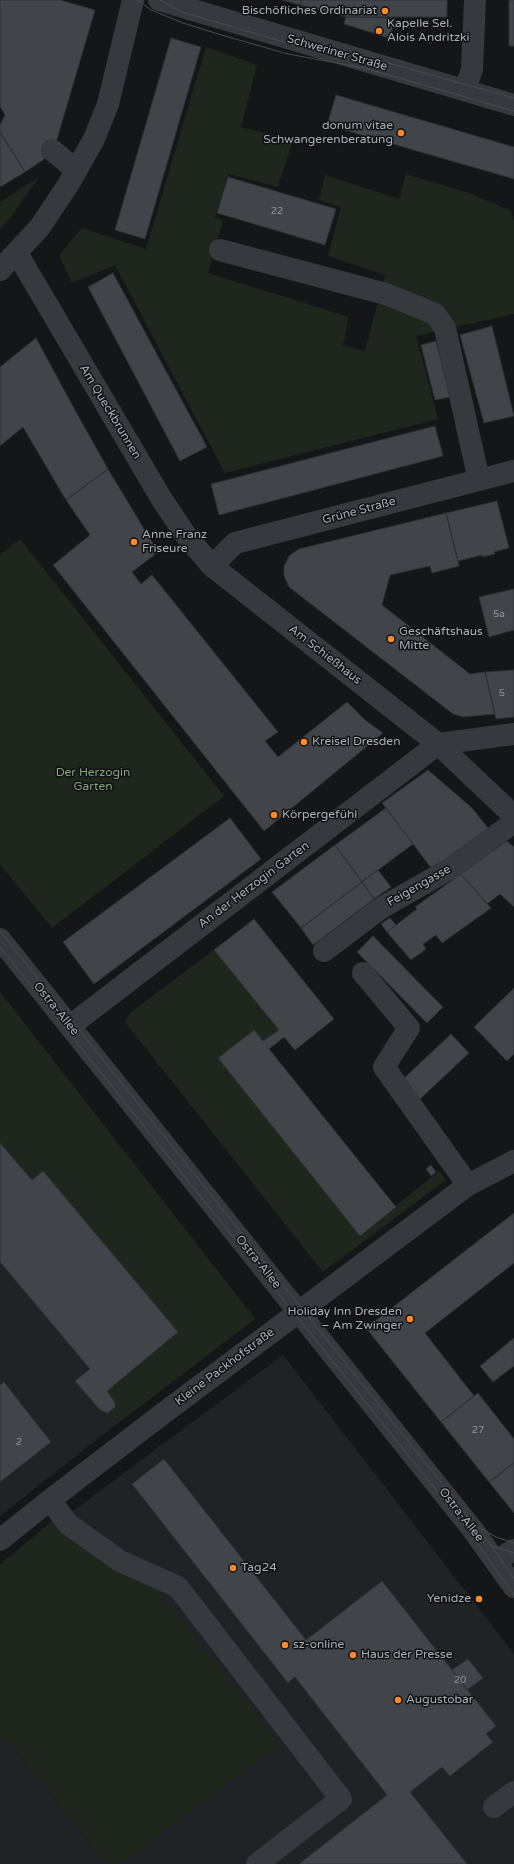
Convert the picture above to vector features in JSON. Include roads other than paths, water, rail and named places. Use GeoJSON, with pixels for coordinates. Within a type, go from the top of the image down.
{"type":"FeatureCollection","features":[{"type":"Feature","properties":{"kind":"street"},"geometry":{"type":"LineString","coordinates":[[0,270],[40,227],[94,139],[108,104],[133,0]]}},
{"type":"Feature","properties":{"kind":"street","name":"Schweriner Straße"},"geometry":{"type":"LineString","coordinates":[[159,0],[514,105]]}},
{"type":"Feature","properties":{"kind":"street"},"geometry":{"type":"LineString","coordinates":[[465,90],[472,69],[475,0]]}},
{"type":"Feature","properties":{"kind":"street"},"geometry":{"type":"LineString","coordinates":[[52,150],[76,170]]}},
{"type":"Feature","properties":{"kind":"street"},"geometry":{"type":"LineString","coordinates":[[220,250],[386,294],[434,314],[445,328],[479,480]]}},
{"type":"Feature","properties":{"kind":"street","name":"Am Queckbrunnen"},"geometry":{"type":"LineString","coordinates":[[17,253],[161,498],[187,537],[212,566]]}},
{"type":"Feature","properties":{"kind":"street","name":"Grüne Straße"},"geometry":{"type":"LineString","coordinates":[[212,566],[235,543],[514,471]]}},
{"type":"Feature","properties":{"kind":"street","name":"Am Schießhaus"},"geometry":{"type":"LineString","coordinates":[[212,566],[438,744],[514,816]]}},
{"type":"Feature","properties":{"kind":"street"},"geometry":{"type":"LineString","coordinates":[[438,744],[514,734]]}},
{"type":"Feature","properties":{"kind":"street","name":"An der Herzogin Garten"},"geometry":{"type":"LineString","coordinates":[[70,1026],[438,744]]}},
{"type":"Feature","properties":{"kind":"street","name":"Feigengasse"},"geometry":{"type":"LineString","coordinates":[[324,951],[381,908],[453,867],[514,822]]}},
{"type":"Feature","properties":{"kind":"street","name":"Ostra-Allee"},"geometry":{"type":"LineString","coordinates":[[0,939],[299,1312],[505,1555],[514,1587]]}},
{"type":"Feature","properties":{"kind":"street"},"geometry":{"type":"LineString","coordinates":[[363,974],[409,1028],[384,1067],[468,1185]]}},
{"type":"Feature","properties":{"kind":"street","name":"Kleine Packhofstraße"},"geometry":{"type":"LineString","coordinates":[[0,1540],[50,1500],[468,1185],[514,1161]]}},
{"type":"Feature","properties":{"kind":"street"},"geometry":{"type":"LineString","coordinates":[[50,1500],[68,1524],[120,1561],[178,1588],[341,1799],[257,1864]]}},
{"type":"Feature","properties":{"kind":"street"},"geometry":{"type":"LineString","coordinates":[[494,1807],[514,1792]]}},
{"type":"Feature","properties":{"kind":"tram line"},"geometry":{"type":"LineString","coordinates":[[138,0],[151,10],[183,23],[218,34],[288,54],[364,68],[514,111]]}},
{"type":"Feature","properties":{"kind":"tram line"},"geometry":{"type":"LineString","coordinates":[[160,0],[182,12],[291,44],[381,61],[514,98]]}},
{"type":"Feature","properties":{"kind":"tram line"},"geometry":{"type":"LineString","coordinates":[[0,931],[491,1545],[514,1579]]}},
{"type":"Feature","properties":{"kind":"tram line"},"geometry":{"type":"LineString","coordinates":[[0,947],[462,1522],[514,1595]]}},
{"type":"Feature","properties":{"kind":"tram line"},"geometry":{"type":"LineString","coordinates":[[480,1528],[496,1537],[514,1543]]}},
{"type":"Feature","properties":{"kind":"tram line"},"geometry":{"type":"LineString","coordinates":[[489,1545],[514,1553]]}},
{"type":"Feature","properties":{"kind":"place","name":"Bischöfliches Ordinariat"},"geometry":{"type":"Point","coordinates":[385,11]}},
{"type":"Feature","properties":{"kind":"place","name":"Kapelle Sel. Alois Andritzki"},"geometry":{"type":"Point","coordinates":[379,31]}},
{"type":"Feature","properties":{"kind":"place","name":"donum vitae Schwangerenberatung"},"geometry":{"type":"Point","coordinates":[401,133]}},
{"type":"Feature","properties":{"kind":"place","name":"Anne Franz Friseure"},"geometry":{"type":"Point","coordinates":[134,542]}},
{"type":"Feature","properties":{"kind":"place","name":"Geschäftshaus Mitte"},"geometry":{"type":"Point","coordinates":[391,639]}},
{"type":"Feature","properties":{"kind":"place","name":"Kreisel Dresden"},"geometry":{"type":"Point","coordinates":[304,742]}},
{"type":"Feature","properties":{"kind":"place","name":"Körpergefühl"},"geometry":{"type":"Point","coordinates":[274,815]}},
{"type":"Feature","properties":{"kind":"place","name":"Holiday Inn Dresden – Am Zwinger"},"geometry":{"type":"Point","coordinates":[410,1319]}},
{"type":"Feature","properties":{"kind":"place","name":"Tag24"},"geometry":{"type":"Point","coordinates":[233,1568]}},
{"type":"Feature","properties":{"kind":"place","name":"Yenidze"},"geometry":{"type":"Point","coordinates":[479,1599]}},
{"type":"Feature","properties":{"kind":"place","name":"sz-online"},"geometry":{"type":"Point","coordinates":[285,1645]}},
{"type":"Feature","properties":{"kind":"place","name":"Haus der Presse"},"geometry":{"type":"Point","coordinates":[353,1655]}},
{"type":"Feature","properties":{"kind":"place","name":"Augustobar"},"geometry":{"type":"Point","coordinates":[398,1700]}},
{"type":"Feature","properties":{"kind":"park label","name":"Der Herzogin Garten"},"geometry":{"type":"Point","coordinates":[93,780]}}]}
